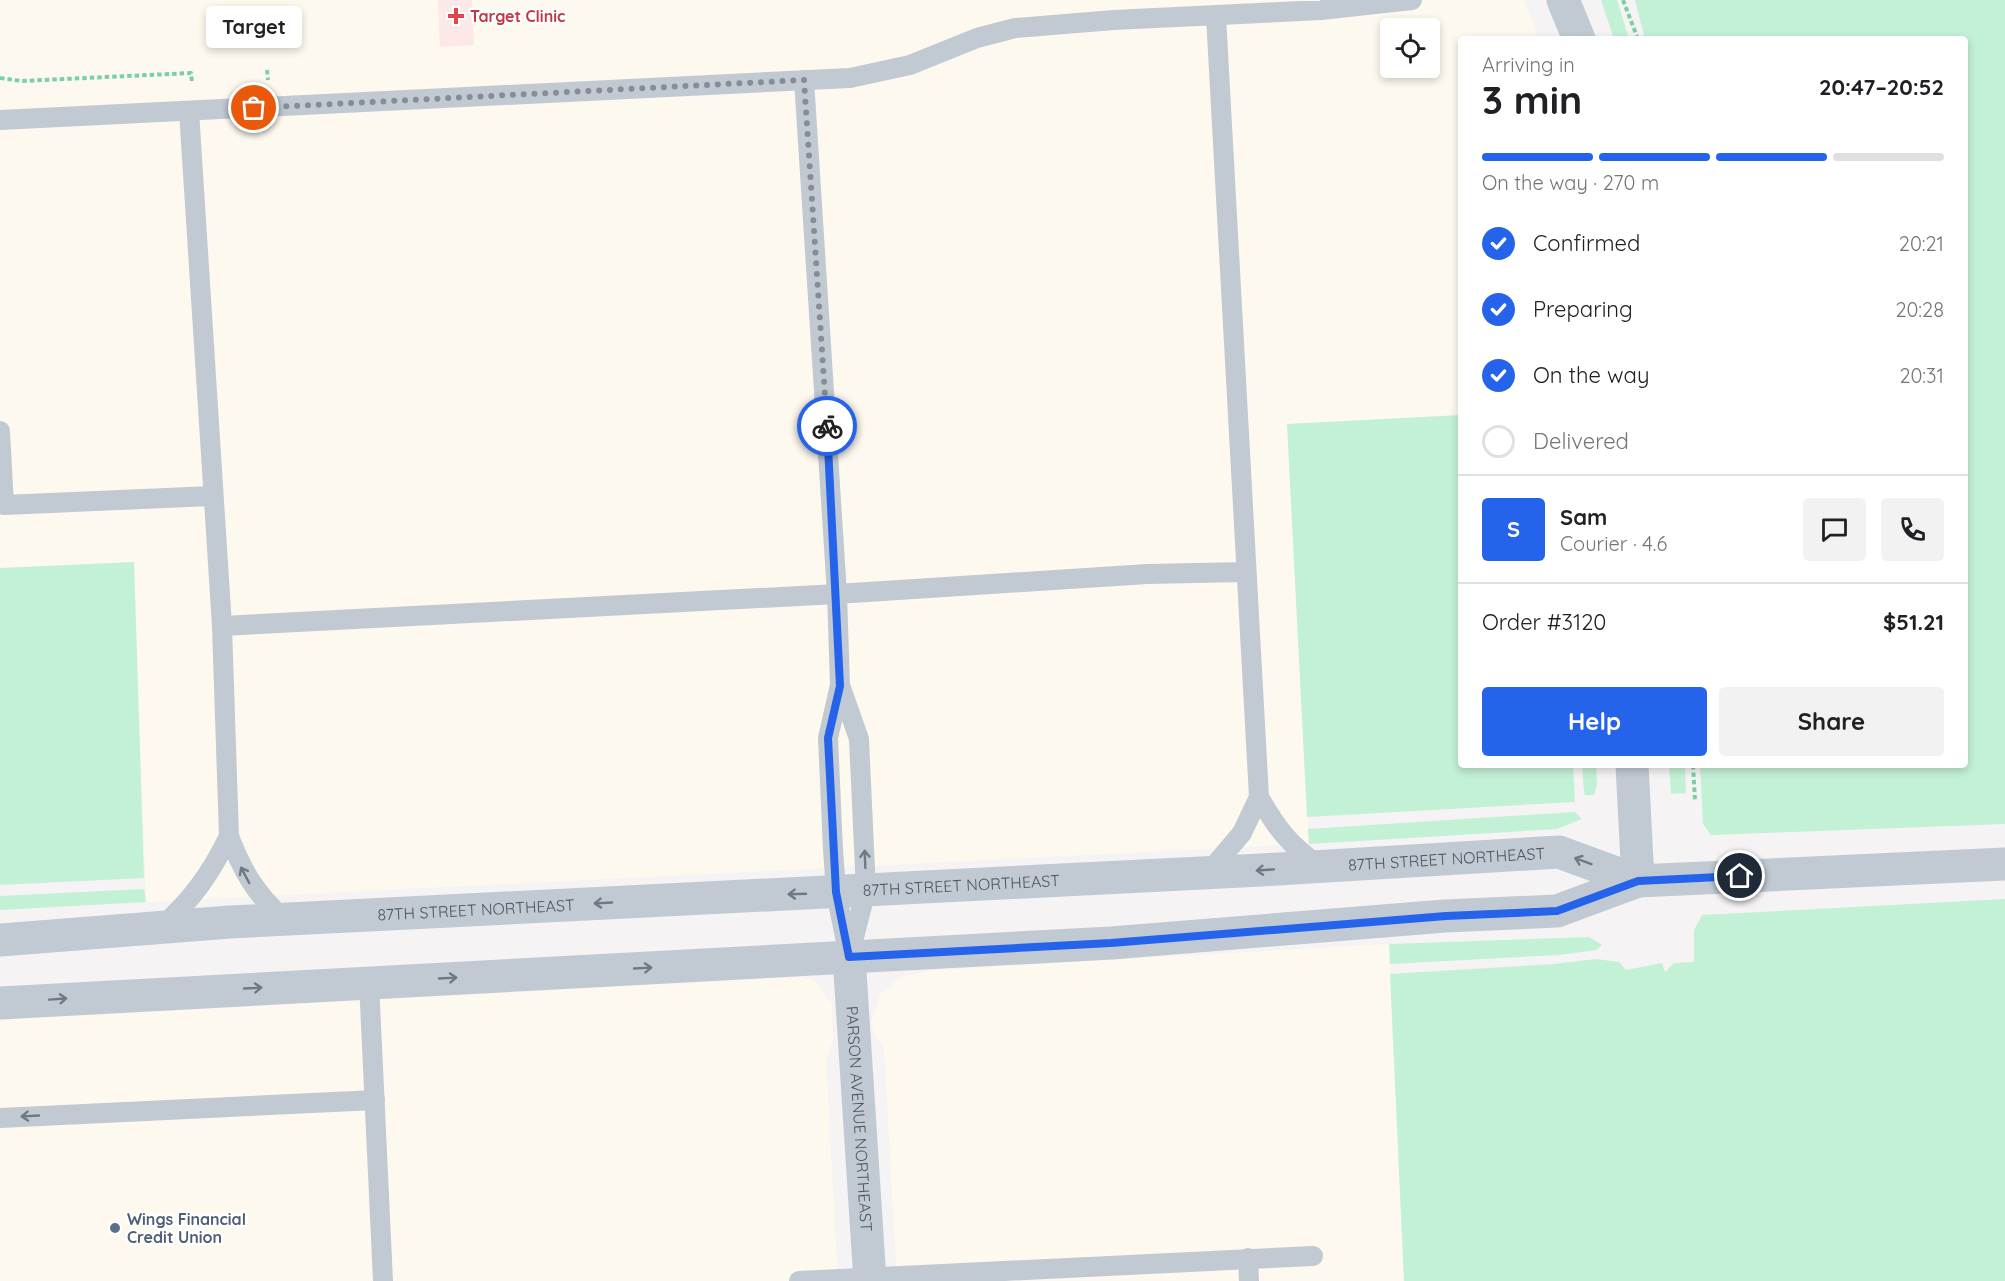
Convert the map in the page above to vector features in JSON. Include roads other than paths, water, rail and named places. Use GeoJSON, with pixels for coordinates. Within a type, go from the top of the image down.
{"type":"FeatureCollection","features":[{"type":"Feature","properties":{"kind":"street"},"geometry":{"type":"LineString","coordinates":[[1563,0],[1578,36]]}},
{"type":"Feature","properties":{"kind":"street"},"geometry":{"type":"LineString","coordinates":[[1632,768],[1638,881]]}},
{"type":"Feature","properties":{"kind":"street","name":"87TH STREET NORTHEAST"},"geometry":{"type":"LineString","coordinates":[[0,940],[284,919],[1208,873],[1558,852],[1638,881]]}},
{"type":"Feature","properties":{"kind":"street"},"geometry":{"type":"LineString","coordinates":[[0,1003],[1111,943],[1446,916],[1557,911],[1638,881],[2005,864]]}},
{"type":"Feature","properties":{"kind":"street","name":"PARSON AVENUE NORTHEAST"},"geometry":{"type":"LineString","coordinates":[[849,957],[870,1279]]}},
{"type":"Feature","properties":{"kind":"lane"},"geometry":{"type":"LineString","coordinates":[[0,120],[850,78],[910,65],[977,38],[1015,28],[1321,10],[1412,0]]}},
{"type":"Feature","properties":{"kind":"lane"},"geometry":{"type":"LineString","coordinates":[[1216,16],[1259,797],[1278,830],[1293,848],[1319,866]]}},
{"type":"Feature","properties":{"kind":"lane"},"geometry":{"type":"LineString","coordinates":[[804,80],[837,594],[840,686],[828,738],[851,891],[849,957]]}},
{"type":"Feature","properties":{"kind":"lane"},"geometry":{"type":"LineString","coordinates":[[189,111],[222,627],[229,836],[249,882],[265,903],[284,919]]}},
{"type":"Feature","properties":{"kind":"lane"},"geometry":{"type":"LineString","coordinates":[[0,432],[4,505],[212,496]]}},
{"type":"Feature","properties":{"kind":"lane"},"geometry":{"type":"LineString","coordinates":[[222,627],[837,594],[1147,574],[1246,572]]}},
{"type":"Feature","properties":{"kind":"lane"},"geometry":{"type":"LineString","coordinates":[[840,686],[859,739],[849,957]]}},
{"type":"Feature","properties":{"kind":"lane"},"geometry":{"type":"LineString","coordinates":[[1208,873],[1242,833],[1259,797]]}},
{"type":"Feature","properties":{"kind":"lane"},"geometry":{"type":"LineString","coordinates":[[161,927],[203,884],[229,836]]}},
{"type":"Feature","properties":{"kind":"lane"},"geometry":{"type":"LineString","coordinates":[[369,982],[383,1281]]}},
{"type":"Feature","properties":{"kind":"lane"},"geometry":{"type":"LineString","coordinates":[[0,1118],[375,1100]]}},
{"type":"Feature","properties":{"kind":"lane"},"geometry":{"type":"LineString","coordinates":[[799,1281],[1001,1276],[1248,1258],[1313,1256]]}},
{"type":"Feature","properties":{"kind":"lane"},"geometry":{"type":"LineString","coordinates":[[1248,1258],[1249,1281]]}},
{"type":"Feature","properties":{"kind":"place","name":"Target Clinic"},"geometry":{"type":"Point","coordinates":[456,16]}},
{"type":"Feature","properties":{"kind":"place","name":"Target"},"geometry":{"type":"Point","coordinates":[254,108]}},
{"type":"Feature","properties":{"kind":"place","name":"Wings Financial Credit Union"},"geometry":{"type":"Point","coordinates":[115,1228]}}]}
